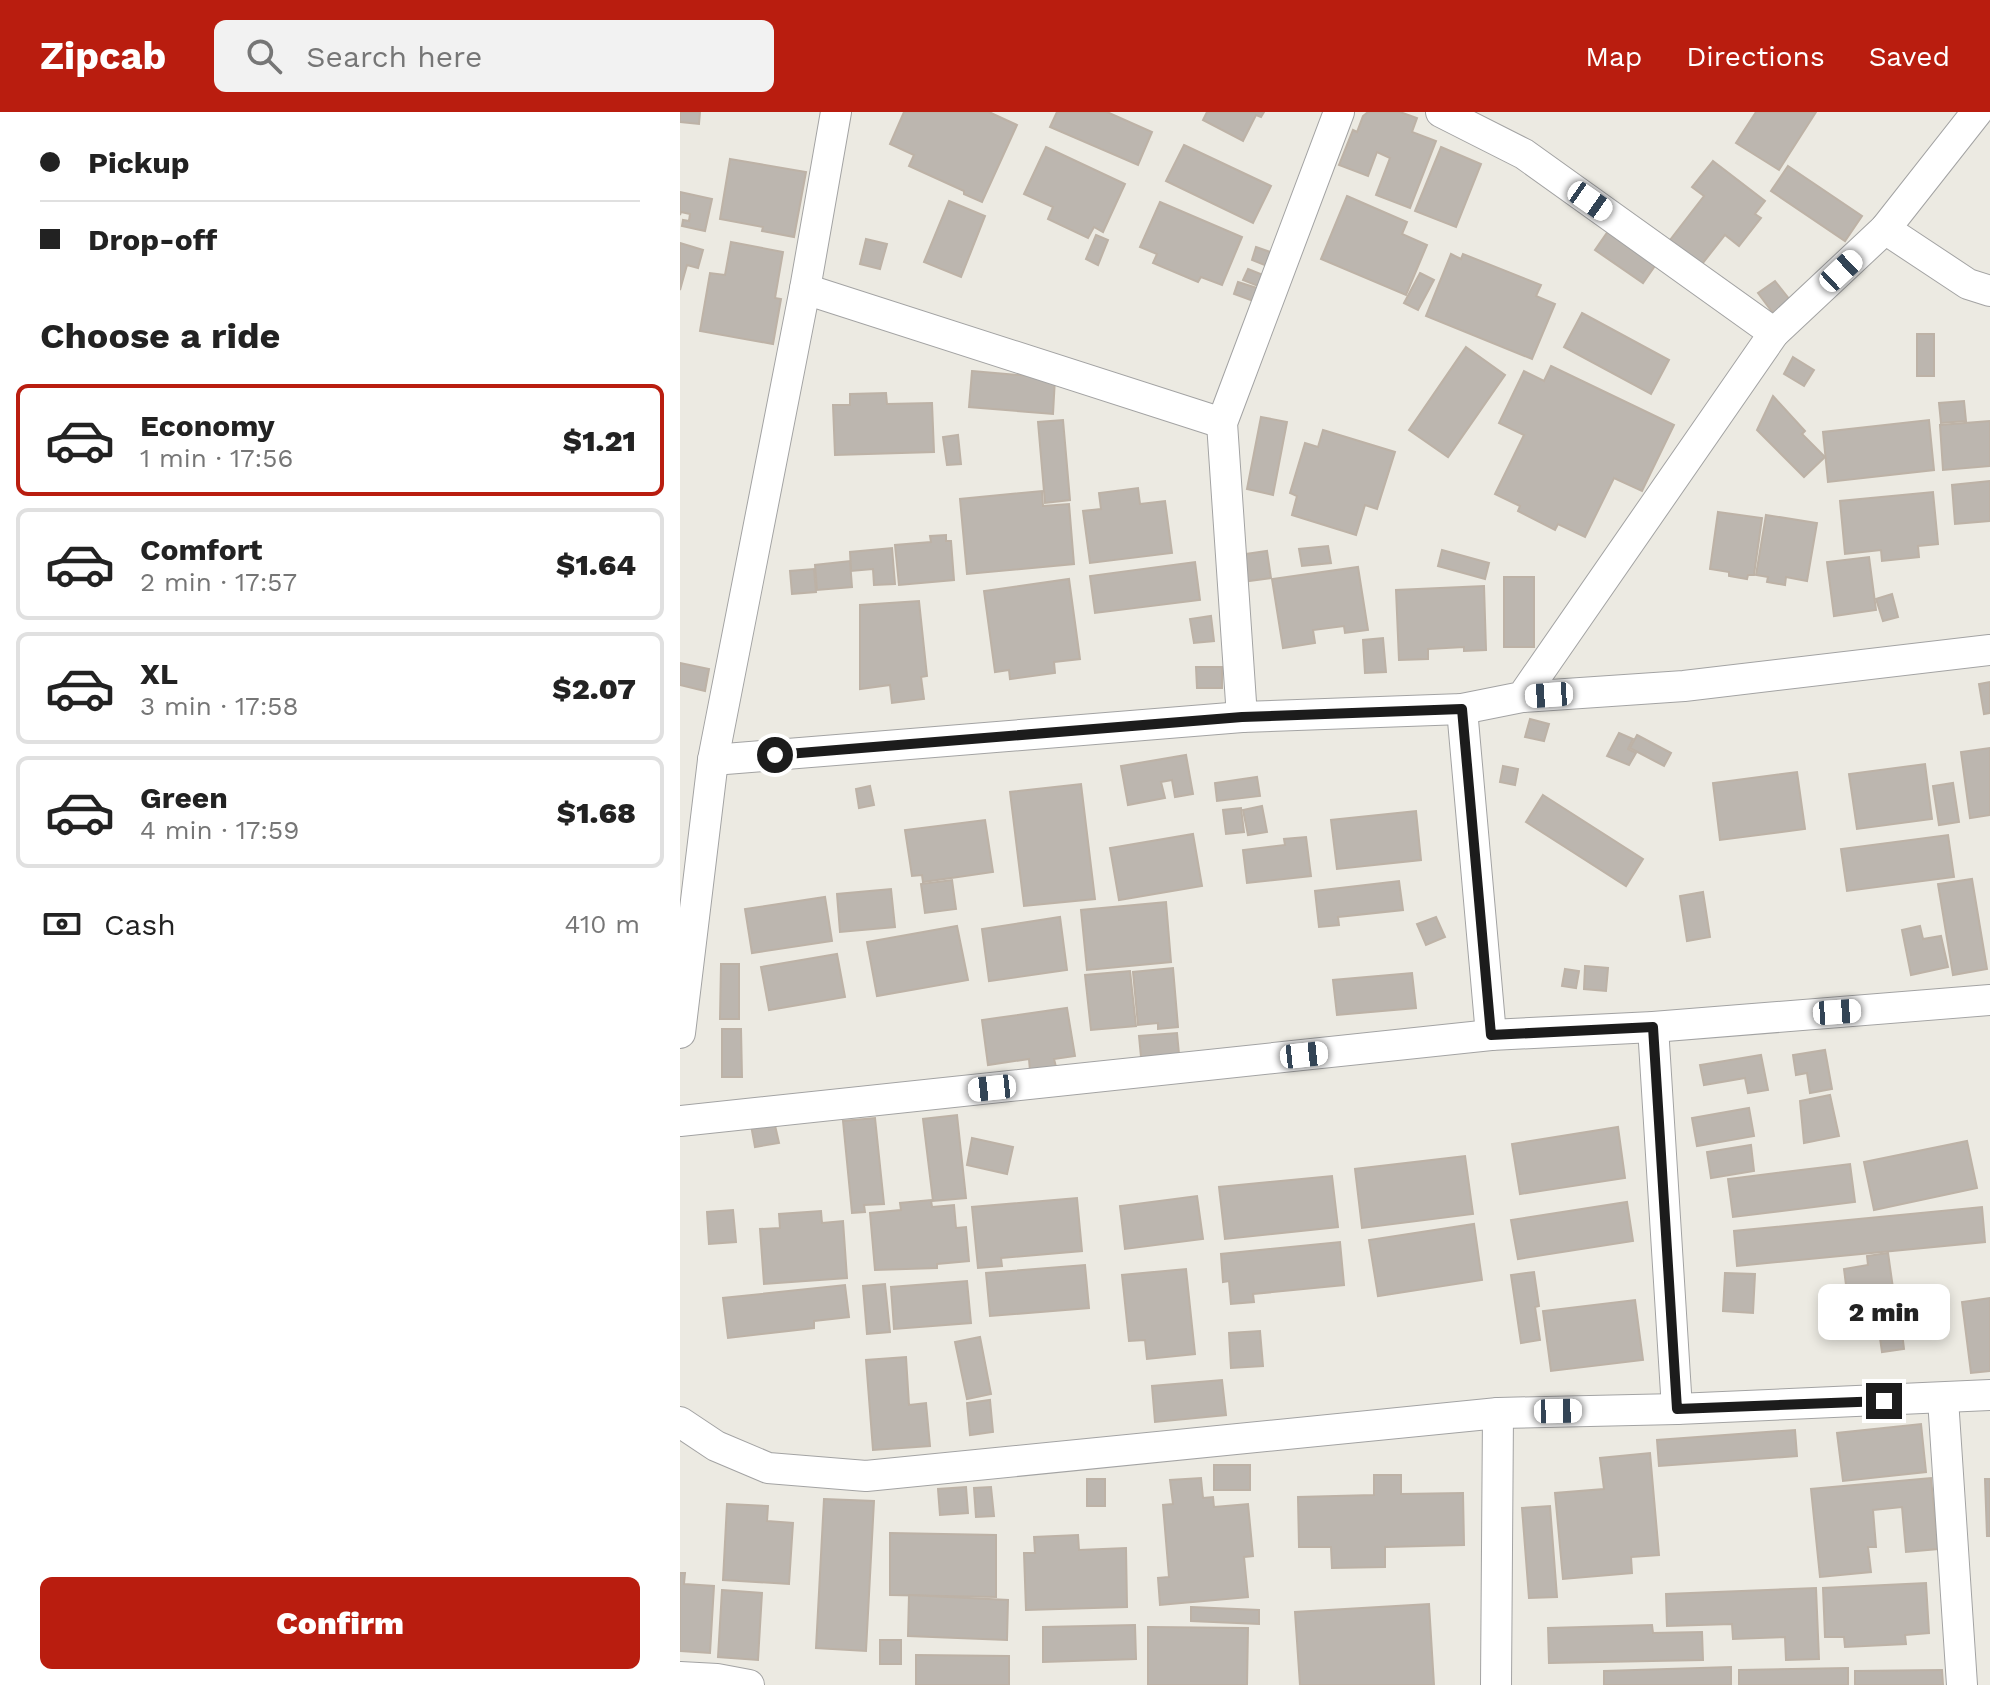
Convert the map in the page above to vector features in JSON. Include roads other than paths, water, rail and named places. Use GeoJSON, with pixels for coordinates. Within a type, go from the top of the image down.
{"type":"FeatureCollection","features":[{"type":"Feature","properties":{"kind":"street"},"geometry":{"type":"LineString","coordinates":[[680,1033],[713,760],[805,289],[836,112]]}},
{"type":"Feature","properties":{"kind":"street"},"geometry":{"type":"LineString","coordinates":[[1242,717],[1222,423],[1339,112]]}},
{"type":"Feature","properties":{"kind":"street"},"geometry":{"type":"LineString","coordinates":[[1441,112],[1524,154],[1774,333]]}},
{"type":"Feature","properties":{"kind":"street"},"geometry":{"type":"LineString","coordinates":[[1522,697],[1774,333],[1885,229],[1977,112]]}},
{"type":"Feature","properties":{"kind":"street"},"geometry":{"type":"LineString","coordinates":[[1885,229],[1968,284],[1990,291]]}},
{"type":"Feature","properties":{"kind":"street"},"geometry":{"type":"LineString","coordinates":[[805,289],[1222,423]]}},
{"type":"Feature","properties":{"kind":"street"},"geometry":{"type":"LineString","coordinates":[[713,760],[1242,717],[1462,709],[1522,697],[1684,686],[1990,650]]}},
{"type":"Feature","properties":{"kind":"street"},"geometry":{"type":"LineString","coordinates":[[1462,709],[1491,1035]]}},
{"type":"Feature","properties":{"kind":"street"},"geometry":{"type":"LineString","coordinates":[[680,1121],[1491,1035],[1653,1027],[1990,1000]]}},
{"type":"Feature","properties":{"kind":"street"},"geometry":{"type":"LineString","coordinates":[[1653,1027],[1677,1409]]}},
{"type":"Feature","properties":{"kind":"street"},"geometry":{"type":"LineString","coordinates":[[680,1422],[716,1446],[768,1468],[866,1476],[1498,1413],[1677,1409],[1990,1395]]}},
{"type":"Feature","properties":{"kind":"street"},"geometry":{"type":"LineString","coordinates":[[1943,1399],[1962,1685]]}},
{"type":"Feature","properties":{"kind":"street"},"geometry":{"type":"LineString","coordinates":[[1496,1685],[1498,1413]]}},
{"type":"Feature","properties":{"kind":"street"},"geometry":{"type":"LineString","coordinates":[[680,1677],[749,1685]]}}]}
